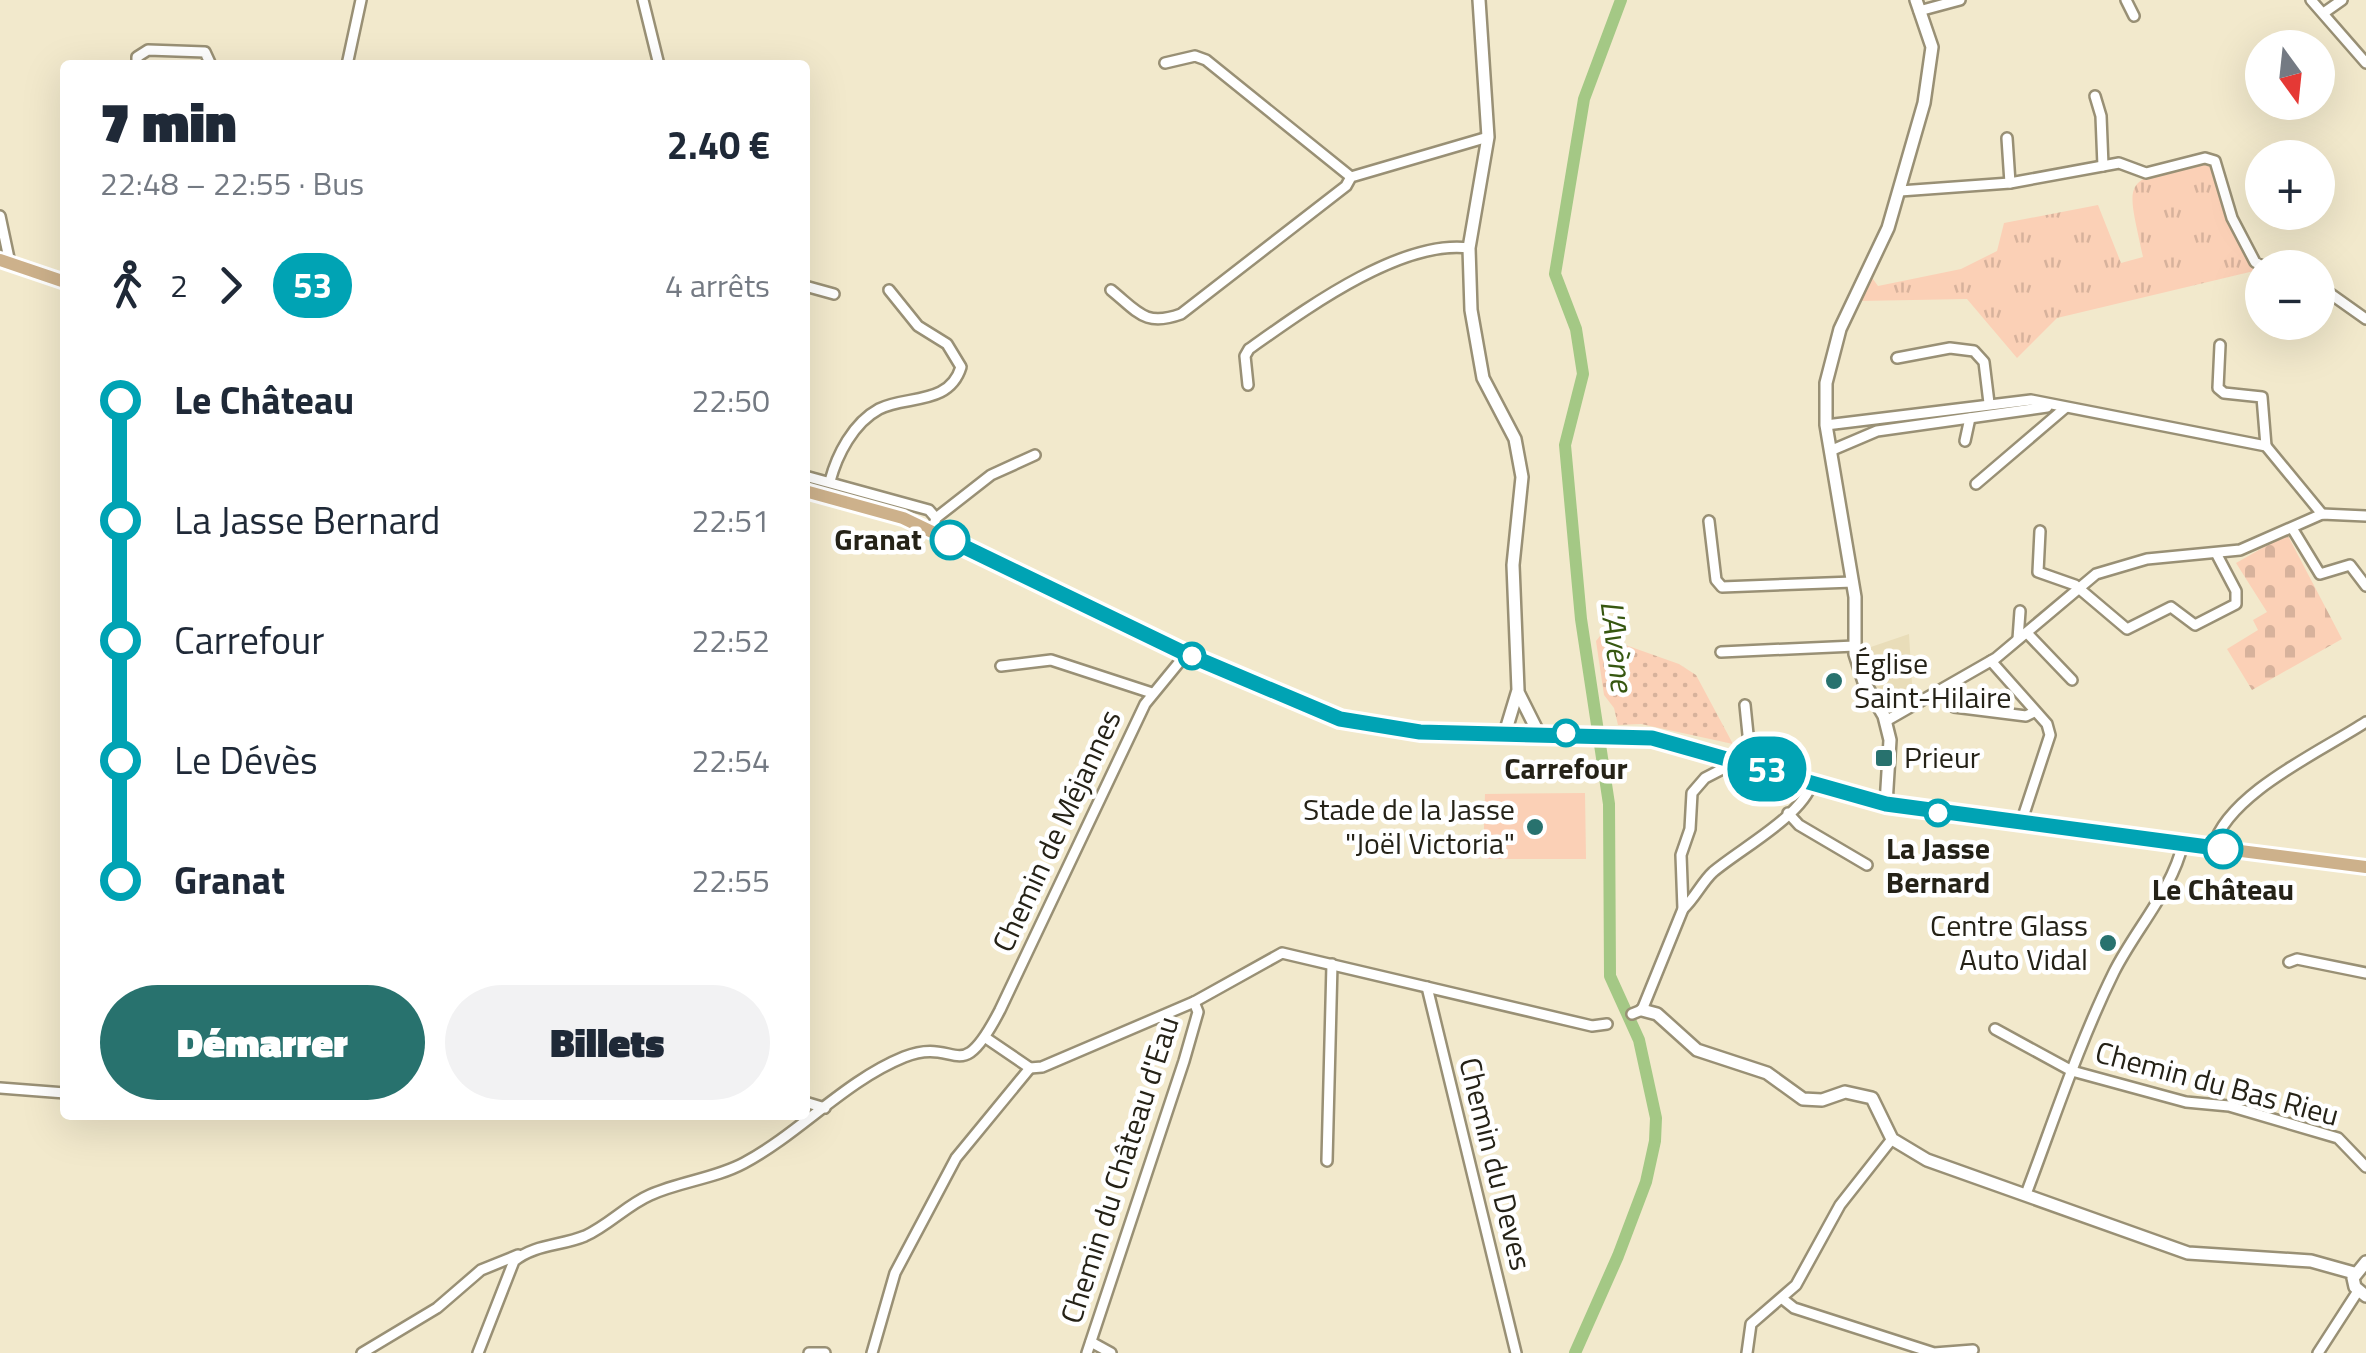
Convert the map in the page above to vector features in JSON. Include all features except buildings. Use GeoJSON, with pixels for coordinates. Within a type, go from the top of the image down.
{"type":"FeatureCollection","features":[{"type":"Feature","properties":{"kind":"main road"},"geometry":{"type":"LineString","coordinates":[[5,262],[60,280]]}},
{"type":"Feature","properties":{"kind":"main road"},"geometry":{"type":"LineString","coordinates":[[810,492],[934,524],[1186,654],[1340,719],[1394,730],[1620,734],[1710,752],[1886,804],[2366,867]]}},
{"type":"Feature","properties":{"kind":"street"},"geometry":{"type":"LineString","coordinates":[[348,60],[361,0]]}},
{"type":"Feature","properties":{"kind":"street"},"geometry":{"type":"LineString","coordinates":[[643,0],[659,60]]}},
{"type":"Feature","properties":{"kind":"street"},"geometry":{"type":"LineString","coordinates":[[1478,0],[1488,137],[1469,248],[1478,358],[1521,458],[1513,566],[1518,690],[1505,733]]}},
{"type":"Feature","properties":{"kind":"street"},"geometry":{"type":"LineString","coordinates":[[1886,804],[1886,721],[1860,673],[1853,582],[1826,425],[1826,383],[1840,329],[1888,228],[1932,61],[1918,6],[1960,0]]}},
{"type":"Feature","properties":{"kind":"street"},"geometry":{"type":"LineString","coordinates":[[2126,0],[2134,16]]}},
{"type":"Feature","properties":{"kind":"street"},"geometry":{"type":"LineString","coordinates":[[2311,0],[2366,63]]}},
{"type":"Feature","properties":{"kind":"street"},"geometry":{"type":"LineString","coordinates":[[2324,12],[2342,0]]}},
{"type":"Feature","properties":{"kind":"street"},"geometry":{"type":"LineString","coordinates":[[136,60],[148,50],[206,52],[209,60]]}},
{"type":"Feature","properties":{"kind":"street"},"geometry":{"type":"LineString","coordinates":[[1165,62],[1195,56],[1206,60],[1351,177]]}},
{"type":"Feature","properties":{"kind":"street"},"geometry":{"type":"LineString","coordinates":[[2095,96],[2101,116],[2103,166]]}},
{"type":"Feature","properties":{"kind":"street"},"geometry":{"type":"LineString","coordinates":[[1111,290],[1144,316],[1159,322],[1182,314],[1346,186],[1351,177],[1488,137]]}},
{"type":"Feature","properties":{"kind":"street"},"geometry":{"type":"LineString","coordinates":[[2007,138],[2010,183]]}},
{"type":"Feature","properties":{"kind":"street"},"geometry":{"type":"LineString","coordinates":[[1900,190],[2010,183],[2119,163],[2146,174],[2205,158],[2215,161],[2232,218],[2249,250]]}},
{"type":"Feature","properties":{"kind":"street"},"geometry":{"type":"LineString","coordinates":[[0,216],[5,262]]}},
{"type":"Feature","properties":{"kind":"street"},"geometry":{"type":"LineString","coordinates":[[1248,384],[1244,356],[1249,349],[1356,278],[1398,262],[1452,248],[1469,248]]}},
{"type":"Feature","properties":{"kind":"street"},"geometry":{"type":"LineString","coordinates":[[810,287],[834,294]]}},
{"type":"Feature","properties":{"kind":"street"},"geometry":{"type":"LineString","coordinates":[[830,481],[836,458],[868,417],[882,407],[917,402],[940,392],[959,374],[961,367],[947,344],[918,326],[889,290]]}},
{"type":"Feature","properties":{"kind":"street"},"geometry":{"type":"LineString","coordinates":[[2335,297],[2366,319]]}},
{"type":"Feature","properties":{"kind":"street"},"geometry":{"type":"LineString","coordinates":[[2220,345],[2218,388],[2224,394],[2262,397],[2266,446],[2322,514]]}},
{"type":"Feature","properties":{"kind":"street"},"geometry":{"type":"LineString","coordinates":[[1897,358],[1938,349],[1974,351],[1984,362],[1989,403]]}},
{"type":"Feature","properties":{"kind":"street"},"geometry":{"type":"LineString","coordinates":[[1826,425],[2032,400],[2266,446]]}},
{"type":"Feature","properties":{"kind":"street"},"geometry":{"type":"LineString","coordinates":[[1830,451],[1877,431],[2060,407]]}},
{"type":"Feature","properties":{"kind":"street"},"geometry":{"type":"LineString","coordinates":[[1976,484],[2060,407]]}},
{"type":"Feature","properties":{"kind":"street"},"geometry":{"type":"LineString","coordinates":[[1965,441],[1970,418]]}},
{"type":"Feature","properties":{"kind":"street"},"geometry":{"type":"LineString","coordinates":[[810,477],[915,505],[934,524],[991,475],[1034,456]]}},
{"type":"Feature","properties":{"kind":"street"},"geometry":{"type":"LineString","coordinates":[[1886,721],[1991,661],[2079,587],[2120,564],[2216,554],[2251,546],[2322,514],[2366,516]]}},
{"type":"Feature","properties":{"kind":"street"},"geometry":{"type":"LineString","coordinates":[[1708,522],[1716,580],[1722,587],[1853,582]]}},
{"type":"Feature","properties":{"kind":"street"},"geometry":{"type":"LineString","coordinates":[[2292,528],[2320,574],[2350,564],[2366,586]]}},
{"type":"Feature","properties":{"kind":"street"},"geometry":{"type":"LineString","coordinates":[[2040,531],[2038,572],[2079,587],[2120,627],[2132,628],[2171,608],[2190,623],[2200,624],[2236,604],[2236,591],[2216,554]]}},
{"type":"Feature","properties":{"kind":"street"},"geometry":{"type":"LineString","coordinates":[[2020,611],[2023,636],[2072,680]]}},
{"type":"Feature","properties":{"kind":"street"},"geometry":{"type":"LineString","coordinates":[[1721,652],[1856,646]]}},
{"type":"Feature","properties":{"kind":"street","name":"Chemin de Méjannes"},"geometry":{"type":"LineString","coordinates":[[986,1038],[1152,693],[1186,654]]}},
{"type":"Feature","properties":{"kind":"street"},"geometry":{"type":"LineString","coordinates":[[1001,666],[1051,660],[1152,693]]}},
{"type":"Feature","properties":{"kind":"street"},"geometry":{"type":"LineString","coordinates":[[1991,661],[2047,724],[2050,735],[2021,823]]}},
{"type":"Feature","properties":{"kind":"street"},"geometry":{"type":"LineString","coordinates":[[1518,690],[1538,732]]}},
{"type":"Feature","properties":{"kind":"street"},"geometry":{"type":"LineString","coordinates":[[1684,908],[1680,898],[1681,855],[1690,829],[1692,793],[1706,778],[1744,762],[1745,705]]}},
{"type":"Feature","properties":{"kind":"street"},"geometry":{"type":"LineString","coordinates":[[1954,707],[2026,716],[2034,712]]}},
{"type":"Feature","properties":{"kind":"street"},"geometry":{"type":"LineString","coordinates":[[2214,847],[2219,830],[2244,804],[2281,774],[2366,722]]}},
{"type":"Feature","properties":{"kind":"street"},"geometry":{"type":"LineString","coordinates":[[1706,778],[1710,752]]}},
{"type":"Feature","properties":{"kind":"street"},"geometry":{"type":"LineString","coordinates":[[1812,783],[1809,794],[1710,875],[1684,908],[1637,1012],[1657,1014],[1697,1050],[1767,1073],[1803,1099],[1822,1100],[1845,1092],[1872,1098],[1892,1139],[1928,1160],[2188,1252],[2254,1261],[2311,1261],[2354,1273]]}},
{"type":"Feature","properties":{"kind":"street"},"geometry":{"type":"LineString","coordinates":[[1788,814],[1799,825],[1867,865]]}},
{"type":"Feature","properties":{"kind":"street"},"geometry":{"type":"LineString","coordinates":[[2026,1194],[2094,1012],[2132,936],[2177,866],[2184,844]]}},
{"type":"Feature","properties":{"kind":"street"},"geometry":{"type":"LineString","coordinates":[[810,1118],[906,1056],[961,1060],[986,1038],[1030,1068],[1042,1067],[1194,1002],[1275,954],[1592,1026],[1607,1024]]}},
{"type":"Feature","properties":{"kind":"street"},"geometry":{"type":"LineString","coordinates":[[2289,962],[2297,959],[2366,974]]}},
{"type":"Feature","properties":{"kind":"street"},"geometry":{"type":"LineString","coordinates":[[1328,1161],[1332,964]]}},
{"type":"Feature","properties":{"kind":"street","name":"Chemin du Deves"},"geometry":{"type":"LineString","coordinates":[[1427,986],[1516,1353]]}},
{"type":"Feature","properties":{"kind":"street","name":"Chemin du Château d'Eau"},"geometry":{"type":"LineString","coordinates":[[1087,1353],[1184,1061],[1198,1012],[1194,1002]]}},
{"type":"Feature","properties":{"kind":"street","name":"Chemin du Bas Rieu"},"geometry":{"type":"LineString","coordinates":[[1995,1029],[2072,1071],[2186,1102],[2229,1106],[2338,1138],[2366,1168]]}},
{"type":"Feature","properties":{"kind":"street"},"geometry":{"type":"LineString","coordinates":[[872,1353],[895,1274],[956,1158],[1030,1068]]}},
{"type":"Feature","properties":{"kind":"street"},"geometry":{"type":"LineString","coordinates":[[0,1088],[60,1093]]}},
{"type":"Feature","properties":{"kind":"street"},"geometry":{"type":"LineString","coordinates":[[810,1103],[826,1108]]}},
{"type":"Feature","properties":{"kind":"street"},"geometry":{"type":"LineString","coordinates":[[362,1353],[436,1308],[481,1270],[526,1252],[588,1235],[652,1194],[716,1178],[807,1120]]}},
{"type":"Feature","properties":{"kind":"street"},"geometry":{"type":"LineString","coordinates":[[1747,1353],[1751,1324],[1784,1300],[1840,1205],[1892,1139]]}},
{"type":"Feature","properties":{"kind":"street"},"geometry":{"type":"LineString","coordinates":[[478,1353],[514,1262],[526,1252]]}},
{"type":"Feature","properties":{"kind":"street"},"geometry":{"type":"LineString","coordinates":[[2354,1273],[2366,1262]]}},
{"type":"Feature","properties":{"kind":"street"},"geometry":{"type":"LineString","coordinates":[[2318,1353],[2362,1294],[2354,1273]]}},
{"type":"Feature","properties":{"kind":"street"},"geometry":{"type":"LineString","coordinates":[[1784,1300],[1794,1308],[1934,1352],[1974,1350]]}},
{"type":"Feature","properties":{"kind":"street"},"geometry":{"type":"LineString","coordinates":[[1091,1342],[1111,1353]]}},
{"type":"Feature","properties":{"kind":"street"},"geometry":{"type":"LineString","coordinates":[[809,1353],[824,1353]]}},
{"type":"Feature","properties":{"kind":"shaded area"},"geometry":{"type":"Polygon","coordinates":[[[1909,634],[1913,700],[1893,708],[1869,677],[1871,665],[1865,649],[1909,634]]]}},
{"type":"Feature","properties":{"kind":"green space"},"geometry":{"type":"Polygon","coordinates":[[[2202,161],[2213,164],[2245,250],[2245,273],[2057,318],[2017,358],[1967,299],[1859,301],[1870,275],[1878,286],[1961,269],[1997,251],[2004,223],[2098,205],[2121,263],[2143,257],[2133,197],[2135,186],[2156,173],[2202,161]]]}},
{"type":"Feature","properties":{"kind":"green space"},"geometry":{"type":"Polygon","coordinates":[[[2287,534],[2342,639],[2252,690],[2227,649],[2258,630],[2253,620],[2267,612],[2236,563],[2287,534]]]}},
{"type":"Feature","properties":{"kind":"green space"},"geometry":{"type":"Polygon","coordinates":[[[1600,636],[1679,664],[1696,675],[1733,744],[1641,724],[1618,725],[1614,708],[1604,695],[1596,641],[1600,636]]]}},
{"type":"Feature","properties":{"kind":"green space","name":"Stade de la Jasse \"Joël Victoria\""},"geometry":{"type":"Polygon","coordinates":[[[1585,793],[1586,859],[1483,859],[1485,794],[1585,793]]]}},
{"type":"Feature","properties":{"kind":"waterway","name":"L'Avène"},"geometry":{"type":"LineString","coordinates":[[1575,1353],[1646,1182],[1656,1118],[1639,1040],[1610,976],[1609,804],[1581,619],[1565,445],[1583,374],[1576,329],[1555,274],[1584,99],[1621,0]]}},
{"type":"Feature","properties":{"kind":"bus line","name":"53"},"geometry":{"type":"LineString","coordinates":[[950,540],[1303,707],[1376,728],[1652,738],[1886,804],[2223,849]]}},
{"type":"Feature","properties":{"kind":"place","name":"Granat"},"geometry":{"type":"Point","coordinates":[950,540]}},
{"type":"Feature","properties":{"kind":"place","name":"Église Saint-Hilaire"},"geometry":{"type":"Point","coordinates":[1834,681]}},
{"type":"Feature","properties":{"kind":"place","name":"Carrefour"},"geometry":{"type":"Point","coordinates":[1566,733]}},
{"type":"Feature","properties":{"kind":"place","name":"Prieur"},"geometry":{"type":"Point","coordinates":[1884,758]}},
{"type":"Feature","properties":{"kind":"place","name":"La Jasse Bernard"},"geometry":{"type":"Point","coordinates":[1938,813]}},
{"type":"Feature","properties":{"kind":"place","name":"Stade de la Jasse \"Joël Victoria\""},"geometry":{"type":"Point","coordinates":[1535,827]}},
{"type":"Feature","properties":{"kind":"place","name":"Le Château"},"geometry":{"type":"Point","coordinates":[2223,849]}},
{"type":"Feature","properties":{"kind":"place","name":"Centre Glass Auto Vidal"},"geometry":{"type":"Point","coordinates":[2108,943]}}]}
